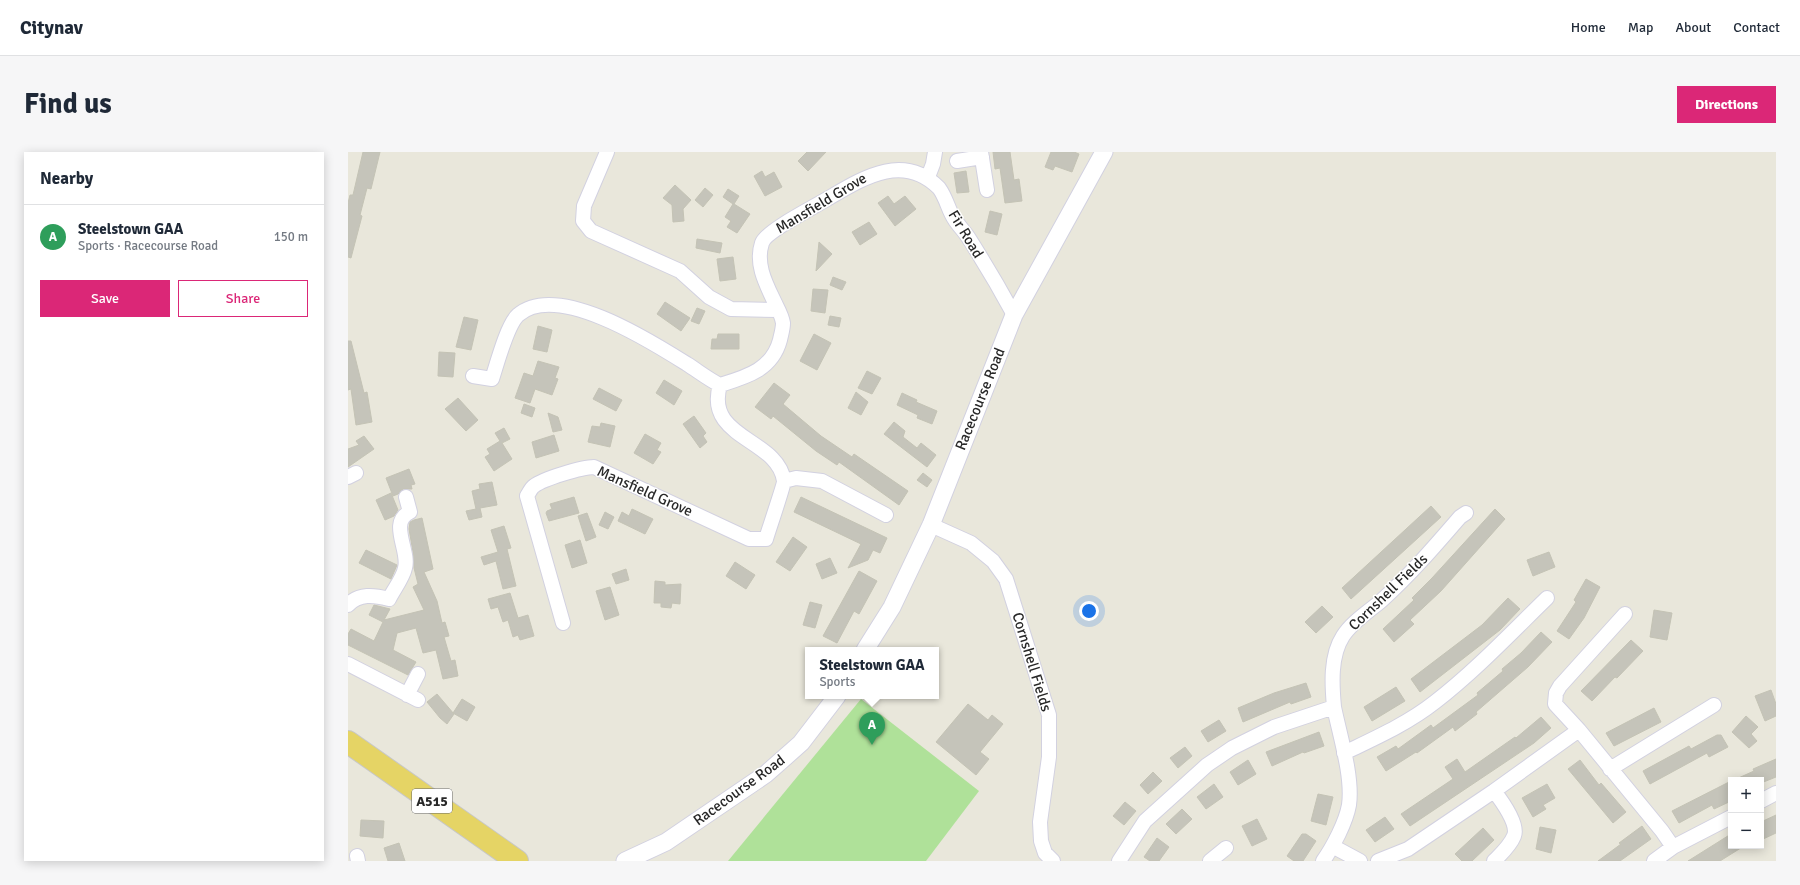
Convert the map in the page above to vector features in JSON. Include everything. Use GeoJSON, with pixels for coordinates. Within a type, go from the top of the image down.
{"type":"FeatureCollection","features":[{"type":"Feature","properties":{"kind":"highway","name":"A515"},"geometry":{"type":"LineString","coordinates":[[348,742],[518,861]]}},
{"type":"Feature","properties":{"kind":"street"},"geometry":{"type":"LineString","coordinates":[[607,152],[584,206],[583,220],[591,231],[680,272],[709,297],[731,309],[778,310]]}},
{"type":"Feature","properties":{"kind":"street"},"geometry":{"type":"LineString","coordinates":[[928,177],[933,164],[935,152]]}},
{"type":"Feature","properties":{"kind":"street","name":"Racecourse Road"},"geometry":{"type":"LineString","coordinates":[[867,647],[892,607],[931,525],[1014,315],[1104,152]]}},
{"type":"Feature","properties":{"kind":"street"},"geometry":{"type":"LineString","coordinates":[[958,161],[982,155],[986,190]]}},
{"type":"Feature","properties":{"kind":"street","name":"Mansfield Grove"},"geometry":{"type":"LineString","coordinates":[[720,385],[744,377],[763,368],[778,349],[783,322],[764,280],[759,257],[763,241],[779,227],[880,169],[900,166],[916,170],[928,177]]}},
{"type":"Feature","properties":{"kind":"street","name":"Fir Road"},"geometry":{"type":"LineString","coordinates":[[928,177],[947,200],[954,219],[967,236],[1014,315]]}},
{"type":"Feature","properties":{"kind":"street"},"geometry":{"type":"LineString","coordinates":[[473,376],[492,379],[510,327],[518,315],[533,307],[548,305],[572,308],[591,313],[632,332],[720,385],[717,395],[718,408],[724,419],[731,428],[771,458],[779,469],[784,481],[796,478],[822,481],[886,515]]}},
{"type":"Feature","properties":{"kind":"street","name":"Mansfield Grove"},"geometry":{"type":"LineString","coordinates":[[563,623],[527,496],[534,486],[549,479],[586,467],[594,467],[749,539],[766,539],[784,481]]}},
{"type":"Feature","properties":{"kind":"street"},"geometry":{"type":"LineString","coordinates":[[348,605],[366,595],[389,599],[406,567],[400,523],[405,514],[410,512],[406,497]]}},
{"type":"Feature","properties":{"kind":"street","name":"Cornshell Fields"},"geometry":{"type":"LineString","coordinates":[[1323,861],[1334,847],[1348,806],[1349,785],[1334,707],[1332,685],[1335,657],[1343,636],[1365,612],[1380,601],[1420,562],[1460,517],[1466,513]]}},
{"type":"Feature","properties":{"kind":"street","name":"Cornshell Fields"},"geometry":{"type":"LineString","coordinates":[[931,525],[971,543],[993,561],[1006,579],[1049,715],[1049,757],[1040,822],[1041,840],[1045,853],[1053,861]]}},
{"type":"Feature","properties":{"kind":"street"},"geometry":{"type":"LineString","coordinates":[[1344,753],[1394,729],[1434,703],[1479,665],[1547,598]]}},
{"type":"Feature","properties":{"kind":"street"},"geometry":{"type":"LineString","coordinates":[[1625,614],[1560,686],[1556,694],[1555,704],[1579,730],[1662,830],[1673,847]]}},
{"type":"Feature","properties":{"kind":"street"},"geometry":{"type":"LineString","coordinates":[[348,664],[412,698],[418,674]]}},
{"type":"Feature","properties":{"kind":"street","name":"Racecourse Road"},"geometry":{"type":"LineString","coordinates":[[645,861],[666,842],[766,774],[801,743],[835,699]]}},
{"type":"Feature","properties":{"kind":"street"},"geometry":{"type":"LineString","coordinates":[[1610,769],[1714,705]]}},
{"type":"Feature","properties":{"kind":"street"},"geometry":{"type":"LineString","coordinates":[[1120,861],[1145,821],[1207,765],[1232,748],[1274,727],[1334,707]]}},
{"type":"Feature","properties":{"kind":"street"},"geometry":{"type":"LineString","coordinates":[[1378,861],[1408,849],[1494,791],[1579,730]]}},
{"type":"Feature","properties":{"kind":"street"},"geometry":{"type":"LineString","coordinates":[[1494,791],[1503,802],[1512,821],[1515,834],[1510,844],[1494,861]]}},
{"type":"Feature","properties":{"kind":"street"},"geometry":{"type":"LineString","coordinates":[[1764,799],[1776,793]]}},
{"type":"Feature","properties":{"kind":"street"},"geometry":{"type":"LineString","coordinates":[[1654,861],[1673,847],[1728,819]]}},
{"type":"Feature","properties":{"kind":"street","name":"Racecourse Road"},"geometry":{"type":"LineString","coordinates":[[625,861],[666,842]]}},
{"type":"Feature","properties":{"kind":"street"},"geometry":{"type":"LineString","coordinates":[[1334,847],[1360,861]]}},
{"type":"Feature","properties":{"kind":"street"},"geometry":{"type":"LineString","coordinates":[[1210,861],[1226,848]]}},
{"type":"Feature","properties":{"kind":"green space"},"geometry":{"type":"Polygon","coordinates":[[[861,699],[979,791],[926,861],[728,861],[861,699]]]}},
{"type":"Feature","properties":{"kind":"building"},"geometry":{"type":"Polygon","coordinates":[[[363,152],[380,152],[371,189],[367,188],[360,215],[362,216],[351,258],[348,257],[348,203],[350,195],[353,195],[363,152]]]}},
{"type":"Feature","properties":{"kind":"building"},"geometry":{"type":"Polygon","coordinates":[[[807,152],[826,152],[808,171],[798,161],[807,152]]]}},
{"type":"Feature","properties":{"kind":"building"},"geometry":{"type":"Polygon","coordinates":[[[993,152],[1010,152],[1014,180],[1019,179],[1022,201],[1005,203],[1000,168],[995,169],[993,152]]]}},
{"type":"Feature","properties":{"kind":"building"},"geometry":{"type":"Polygon","coordinates":[[[1051,152],[1074,152],[1079,154],[1072,172],[1055,166],[1053,170],[1045,167],[1051,152]]]}},
{"type":"Feature","properties":{"kind":"building"},"geometry":{"type":"Polygon","coordinates":[[[762,171],[765,177],[774,172],[782,187],[765,196],[754,176],[762,171]]]}},
{"type":"Feature","properties":{"kind":"building"},"geometry":{"type":"Polygon","coordinates":[[[966,171],[969,192],[957,193],[954,173],[966,171]]]}},
{"type":"Feature","properties":{"kind":"building"},"geometry":{"type":"Polygon","coordinates":[[[675,185],[691,200],[683,209],[684,221],[673,222],[672,205],[663,198],[675,185]]]}},
{"type":"Feature","properties":{"kind":"building"},"geometry":{"type":"Polygon","coordinates":[[[705,188],[713,195],[703,207],[695,200],[705,188]]]}},
{"type":"Feature","properties":{"kind":"building"},"geometry":{"type":"Polygon","coordinates":[[[728,189],[739,196],[734,204],[750,214],[737,233],[727,227],[731,221],[725,217],[733,204],[723,197],[728,189]]]}},
{"type":"Feature","properties":{"kind":"building"},"geometry":{"type":"Polygon","coordinates":[[[888,196],[894,204],[905,196],[916,209],[895,226],[878,203],[888,196]]]}},
{"type":"Feature","properties":{"kind":"building"},"geometry":{"type":"Polygon","coordinates":[[[990,211],[1002,214],[997,235],[985,232],[990,211]]]}},
{"type":"Feature","properties":{"kind":"building"},"geometry":{"type":"Polygon","coordinates":[[[869,222],[877,234],[860,245],[852,232],[869,222]]]}},
{"type":"Feature","properties":{"kind":"building"},"geometry":{"type":"Polygon","coordinates":[[[697,239],[722,243],[720,253],[696,248],[697,239]]]}},
{"type":"Feature","properties":{"kind":"building"},"geometry":{"type":"Polygon","coordinates":[[[819,242],[832,254],[816,271],[819,242]]]}},
{"type":"Feature","properties":{"kind":"building"},"geometry":{"type":"Polygon","coordinates":[[[733,257],[736,279],[720,281],[717,259],[733,257]]]}},
{"type":"Feature","properties":{"kind":"building"},"geometry":{"type":"Polygon","coordinates":[[[833,277],[846,282],[842,290],[830,285],[833,277]]]}},
{"type":"Feature","properties":{"kind":"building"},"geometry":{"type":"Polygon","coordinates":[[[813,289],[828,290],[825,313],[811,311],[813,289]]]}},
{"type":"Feature","properties":{"kind":"building"},"geometry":{"type":"Polygon","coordinates":[[[665,302],[690,318],[681,331],[657,314],[665,302]]]}},
{"type":"Feature","properties":{"kind":"building"},"geometry":{"type":"Polygon","coordinates":[[[697,308],[705,311],[699,324],[691,321],[697,308]]]}},
{"type":"Feature","properties":{"kind":"building"},"geometry":{"type":"Polygon","coordinates":[[[830,316],[841,318],[839,327],[828,325],[830,316]]]}},
{"type":"Feature","properties":{"kind":"building"},"geometry":{"type":"Polygon","coordinates":[[[464,317],[478,320],[471,350],[456,347],[464,317]]]}},
{"type":"Feature","properties":{"kind":"building"},"geometry":{"type":"Polygon","coordinates":[[[538,326],[552,330],[547,352],[533,349],[538,326]]]}},
{"type":"Feature","properties":{"kind":"building"},"geometry":{"type":"Polygon","coordinates":[[[718,334],[739,334],[739,349],[711,349],[712,339],[717,339],[718,334]]]}},
{"type":"Feature","properties":{"kind":"building"},"geometry":{"type":"Polygon","coordinates":[[[814,334],[831,343],[817,370],[800,361],[814,334]]]}},
{"type":"Feature","properties":{"kind":"building"},"geometry":{"type":"Polygon","coordinates":[[[348,341],[351,341],[364,393],[367,392],[372,422],[356,425],[351,389],[348,390],[348,341]]]}},
{"type":"Feature","properties":{"kind":"building"},"geometry":{"type":"Polygon","coordinates":[[[439,352],[455,353],[453,377],[438,376],[439,352]]]}},
{"type":"Feature","properties":{"kind":"building"},"geometry":{"type":"Polygon","coordinates":[[[538,361],[559,367],[555,378],[558,379],[552,395],[535,389],[530,403],[515,398],[524,373],[533,376],[538,361]]]}},
{"type":"Feature","properties":{"kind":"building"},"geometry":{"type":"Polygon","coordinates":[[[867,371],[881,378],[872,394],[858,388],[867,371]]]}},
{"type":"Feature","properties":{"kind":"building"},"geometry":{"type":"Polygon","coordinates":[[[664,380],[682,391],[674,405],[656,393],[664,380]]]}},
{"type":"Feature","properties":{"kind":"building"},"geometry":{"type":"Polygon","coordinates":[[[774,383],[790,395],[783,404],[821,436],[852,457],[854,454],[908,491],[899,505],[839,462],[837,465],[816,451],[773,416],[771,419],[755,407],[774,383]]]}},
{"type":"Feature","properties":{"kind":"building"},"geometry":{"type":"Polygon","coordinates":[[[599,388],[622,400],[616,411],[593,399],[599,388]]]}},
{"type":"Feature","properties":{"kind":"building"},"geometry":{"type":"Polygon","coordinates":[[[856,392],[868,402],[861,415],[848,408],[856,392]]]}},
{"type":"Feature","properties":{"kind":"building"},"geometry":{"type":"Polygon","coordinates":[[[902,393],[917,400],[916,402],[937,411],[932,424],[917,418],[918,415],[897,405],[902,393]]]}},
{"type":"Feature","properties":{"kind":"building"},"geometry":{"type":"Polygon","coordinates":[[[458,398],[478,420],[466,431],[445,409],[458,398]]]}},
{"type":"Feature","properties":{"kind":"building"},"geometry":{"type":"Polygon","coordinates":[[[524,404],[535,408],[532,417],[521,413],[524,404]]]}},
{"type":"Feature","properties":{"kind":"building"},"geometry":{"type":"Polygon","coordinates":[[[548,413],[558,417],[562,430],[553,432],[548,413]]]}},
{"type":"Feature","properties":{"kind":"building"},"geometry":{"type":"Polygon","coordinates":[[[694,416],[706,433],[703,436],[707,442],[700,448],[683,424],[694,416]]]}},
{"type":"Feature","properties":{"kind":"building"},"geometry":{"type":"Polygon","coordinates":[[[894,422],[905,431],[903,437],[917,448],[921,443],[936,455],[927,467],[884,434],[894,422]]]}},
{"type":"Feature","properties":{"kind":"building"},"geometry":{"type":"Polygon","coordinates":[[[601,423],[615,426],[610,447],[588,442],[592,426],[600,427],[601,423]]]}},
{"type":"Feature","properties":{"kind":"building"},"geometry":{"type":"Polygon","coordinates":[[[504,428],[510,439],[502,443],[512,459],[494,471],[485,457],[490,454],[487,449],[500,441],[495,433],[504,428]]]}},
{"type":"Feature","properties":{"kind":"building"},"geometry":{"type":"Polygon","coordinates":[[[645,434],[661,443],[657,450],[661,452],[653,464],[634,453],[645,434]]]}},
{"type":"Feature","properties":{"kind":"building"},"geometry":{"type":"Polygon","coordinates":[[[554,435],[559,451],[536,458],[532,442],[554,435]]]}},
{"type":"Feature","properties":{"kind":"building"},"geometry":{"type":"Polygon","coordinates":[[[364,436],[374,449],[348,467],[348,449],[359,445],[356,441],[364,436]]]}},
{"type":"Feature","properties":{"kind":"building"},"geometry":{"type":"Polygon","coordinates":[[[409,469],[415,484],[411,485],[412,489],[403,489],[398,494],[393,496],[386,478],[409,469]]]}},
{"type":"Feature","properties":{"kind":"building"},"geometry":{"type":"Polygon","coordinates":[[[923,473],[932,480],[927,487],[917,480],[923,473]]]}},
{"type":"Feature","properties":{"kind":"building"},"geometry":{"type":"Polygon","coordinates":[[[492,482],[497,505],[480,508],[482,517],[469,520],[466,511],[476,509],[472,491],[480,489],[479,484],[492,482]]]}},
{"type":"Feature","properties":{"kind":"building"},"geometry":{"type":"Polygon","coordinates":[[[391,493],[398,510],[394,516],[385,520],[376,500],[391,493]]]}},
{"type":"Feature","properties":{"kind":"building"},"geometry":{"type":"Polygon","coordinates":[[[574,497],[579,513],[549,521],[546,513],[552,509],[550,504],[574,497]]]}},
{"type":"Feature","properties":{"kind":"building"},"geometry":{"type":"Polygon","coordinates":[[[801,497],[887,538],[880,553],[873,550],[868,560],[848,568],[861,544],[794,512],[801,497]]]}},
{"type":"Feature","properties":{"kind":"building"},"geometry":{"type":"Polygon","coordinates":[[[1431,506],[1441,517],[1351,599],[1342,588],[1431,506]]]}},
{"type":"Feature","properties":{"kind":"building"},"geometry":{"type":"Polygon","coordinates":[[[632,509],[653,519],[645,534],[618,521],[622,512],[629,516],[632,509]]]}},
{"type":"Feature","properties":{"kind":"building"},"geometry":{"type":"Polygon","coordinates":[[[1495,509],[1505,519],[1441,591],[1410,620],[1414,624],[1394,642],[1383,629],[1414,600],[1412,598],[1495,509]]]}},
{"type":"Feature","properties":{"kind":"building"},"geometry":{"type":"Polygon","coordinates":[[[605,512],[614,517],[608,529],[599,525],[605,512]]]}},
{"type":"Feature","properties":{"kind":"building"},"geometry":{"type":"Polygon","coordinates":[[[587,513],[596,537],[586,541],[578,516],[587,513]]]}},
{"type":"Feature","properties":{"kind":"building"},"geometry":{"type":"Polygon","coordinates":[[[422,518],[433,569],[424,572],[437,601],[442,623],[445,622],[449,636],[444,637],[451,661],[455,660],[458,676],[443,679],[436,650],[423,653],[416,628],[397,633],[393,650],[416,662],[408,675],[348,645],[348,634],[351,629],[374,641],[383,622],[369,615],[374,605],[390,609],[384,620],[424,610],[413,587],[418,584],[414,568],[409,529],[410,522],[422,518]]]}},
{"type":"Feature","properties":{"kind":"building"},"geometry":{"type":"Polygon","coordinates":[[[504,526],[511,548],[507,549],[516,586],[503,589],[496,561],[484,565],[481,557],[498,552],[491,530],[504,526]]]}},
{"type":"Feature","properties":{"kind":"building"},"geometry":{"type":"Polygon","coordinates":[[[793,537],[807,547],[790,571],[776,562],[793,537]]]}},
{"type":"Feature","properties":{"kind":"building"},"geometry":{"type":"Polygon","coordinates":[[[580,540],[587,563],[572,568],[565,545],[580,540]]]}},
{"type":"Feature","properties":{"kind":"building"},"geometry":{"type":"Polygon","coordinates":[[[366,550],[397,565],[391,579],[359,563],[366,550]]]}},
{"type":"Feature","properties":{"kind":"building"},"geometry":{"type":"Polygon","coordinates":[[[1549,552],[1555,567],[1533,576],[1527,560],[1549,552]]]}},
{"type":"Feature","properties":{"kind":"building"},"geometry":{"type":"Polygon","coordinates":[[[830,558],[837,573],[822,579],[816,564],[830,558]]]}},
{"type":"Feature","properties":{"kind":"building"},"geometry":{"type":"Polygon","coordinates":[[[735,562],[755,575],[746,589],[726,576],[735,562]]]}},
{"type":"Feature","properties":{"kind":"building"},"geometry":{"type":"Polygon","coordinates":[[[626,569],[629,580],[616,584],[612,574],[626,569]]]}},
{"type":"Feature","properties":{"kind":"building"},"geometry":{"type":"Polygon","coordinates":[[[859,571],[877,581],[859,614],[854,611],[837,643],[823,636],[859,571]]]}},
{"type":"Feature","properties":{"kind":"building"},"geometry":{"type":"Polygon","coordinates":[[[1586,579],[1600,587],[1584,618],[1569,639],[1557,631],[1576,602],[1574,600],[1586,579]]]}},
{"type":"Feature","properties":{"kind":"building"},"geometry":{"type":"Polygon","coordinates":[[[655,581],[665,582],[665,585],[681,584],[680,604],[672,603],[671,608],[661,607],[661,603],[654,603],[655,581]]]}},
{"type":"Feature","properties":{"kind":"building"},"geometry":{"type":"Polygon","coordinates":[[[610,587],[619,615],[605,620],[596,591],[610,587]]]}},
{"type":"Feature","properties":{"kind":"building"},"geometry":{"type":"Polygon","coordinates":[[[510,593],[518,618],[528,615],[534,636],[520,640],[518,635],[513,637],[508,620],[503,622],[498,607],[491,609],[488,599],[510,593]]]}},
{"type":"Feature","properties":{"kind":"building"},"geometry":{"type":"Polygon","coordinates":[[[1508,598],[1520,609],[1500,630],[1420,692],[1411,679],[1482,625],[1508,598]]]}},
{"type":"Feature","properties":{"kind":"building"},"geometry":{"type":"Polygon","coordinates":[[[810,602],[822,605],[815,628],[803,625],[810,602]]]}},
{"type":"Feature","properties":{"kind":"building"},"geometry":{"type":"Polygon","coordinates":[[[1322,606],[1333,617],[1316,633],[1305,622],[1322,606]]]}},
{"type":"Feature","properties":{"kind":"building"},"geometry":{"type":"Polygon","coordinates":[[[1654,610],[1672,613],[1667,640],[1650,637],[1654,610]]]}},
{"type":"Feature","properties":{"kind":"building"},"geometry":{"type":"Polygon","coordinates":[[[1541,632],[1552,642],[1528,667],[1476,712],[1477,714],[1455,731],[1453,727],[1417,753],[1416,752],[1386,771],[1377,757],[1396,746],[1398,749],[1431,725],[1433,728],[1478,695],[1477,693],[1503,671],[1502,669],[1521,653],[1541,632]]]}},
{"type":"Feature","properties":{"kind":"building"},"geometry":{"type":"Polygon","coordinates":[[[1631,640],[1643,651],[1592,701],[1581,691],[1631,640]]]}},
{"type":"Feature","properties":{"kind":"building"},"geometry":{"type":"Polygon","coordinates":[[[1306,683],[1311,697],[1291,704],[1290,702],[1243,722],[1238,708],[1274,693],[1306,683]]]}},
{"type":"Feature","properties":{"kind":"building"},"geometry":{"type":"Polygon","coordinates":[[[1396,687],[1405,701],[1372,721],[1364,707],[1396,687]]]}},
{"type":"Feature","properties":{"kind":"building"},"geometry":{"type":"Polygon","coordinates":[[[1771,690],[1776,704],[1776,716],[1765,721],[1755,696],[1771,690]]]}},
{"type":"Feature","properties":{"kind":"building"},"geometry":{"type":"Polygon","coordinates":[[[437,694],[454,714],[447,724],[427,702],[437,694]]]}},
{"type":"Feature","properties":{"kind":"building"},"geometry":{"type":"Polygon","coordinates":[[[462,699],[475,707],[467,721],[453,713],[462,699]]]}},
{"type":"Feature","properties":{"kind":"building"},"geometry":{"type":"Polygon","coordinates":[[[968,704],[988,720],[992,715],[1003,724],[980,752],[989,759],[976,775],[936,742],[968,704]]]}},
{"type":"Feature","properties":{"kind":"building"},"geometry":{"type":"Polygon","coordinates":[[[1654,708],[1661,722],[1614,746],[1606,733],[1654,708]]]}},
{"type":"Feature","properties":{"kind":"building"},"geometry":{"type":"Polygon","coordinates":[[[1746,716],[1758,727],[1751,734],[1757,741],[1749,748],[1732,732],[1746,716]]]}},
{"type":"Feature","properties":{"kind":"building"},"geometry":{"type":"Polygon","coordinates":[[[1541,717],[1551,728],[1534,743],[1410,826],[1401,814],[1453,779],[1445,767],[1457,759],[1465,772],[1515,737],[1516,738],[1541,717]]]}},
{"type":"Feature","properties":{"kind":"building"},"geometry":{"type":"Polygon","coordinates":[[[1219,720],[1226,731],[1208,742],[1201,731],[1219,720]]]}},
{"type":"Feature","properties":{"kind":"building"},"geometry":{"type":"Polygon","coordinates":[[[1319,732],[1324,746],[1304,753],[1303,752],[1272,766],[1266,752],[1319,732]]]}},
{"type":"Feature","properties":{"kind":"building"},"geometry":{"type":"Polygon","coordinates":[[[1717,735],[1721,735],[1728,747],[1709,757],[1707,753],[1650,784],[1643,771],[1689,746],[1691,749],[1717,735]]]}},
{"type":"Feature","properties":{"kind":"building"},"geometry":{"type":"Polygon","coordinates":[[[1185,747],[1192,756],[1178,768],[1170,758],[1185,747]]]}},
{"type":"Feature","properties":{"kind":"building"},"geometry":{"type":"Polygon","coordinates":[[[1776,759],[1776,777],[1764,782],[1764,777],[1741,777],[1754,771],[1753,769],[1776,759]]]}},
{"type":"Feature","properties":{"kind":"building"},"geometry":{"type":"Polygon","coordinates":[[[1248,760],[1256,774],[1238,785],[1230,772],[1248,760]]]}},
{"type":"Feature","properties":{"kind":"building"},"geometry":{"type":"Polygon","coordinates":[[[1580,760],[1599,785],[1601,783],[1626,812],[1613,823],[1568,769],[1580,760]]]}},
{"type":"Feature","properties":{"kind":"building"},"geometry":{"type":"Polygon","coordinates":[[[1153,772],[1162,781],[1148,794],[1140,785],[1153,772]]]}},
{"type":"Feature","properties":{"kind":"building"},"geometry":{"type":"Polygon","coordinates":[[[1728,783],[1728,802],[1714,809],[1712,805],[1679,823],[1672,811],[1728,783]]]}},
{"type":"Feature","properties":{"kind":"building"},"geometry":{"type":"Polygon","coordinates":[[[1214,784],[1223,797],[1206,809],[1197,797],[1214,784]]]}},
{"type":"Feature","properties":{"kind":"building"},"geometry":{"type":"Polygon","coordinates":[[[1547,784],[1555,798],[1543,805],[1546,809],[1533,817],[1522,798],[1547,784]]]}},
{"type":"Feature","properties":{"kind":"building"},"geometry":{"type":"Polygon","coordinates":[[[1318,794],[1333,797],[1326,825],[1311,821],[1318,794]]]}},
{"type":"Feature","properties":{"kind":"building"},"geometry":{"type":"Polygon","coordinates":[[[1125,802],[1136,811],[1124,825],[1113,816],[1125,802]]]}},
{"type":"Feature","properties":{"kind":"building"},"geometry":{"type":"Polygon","coordinates":[[[1182,809],[1192,819],[1176,834],[1166,824],[1182,809]]]}},
{"type":"Feature","properties":{"kind":"building"},"geometry":{"type":"Polygon","coordinates":[[[1776,815],[1776,833],[1764,839],[1764,821],[1776,815]]]}},
{"type":"Feature","properties":{"kind":"building"},"geometry":{"type":"Polygon","coordinates":[[[1385,817],[1394,829],[1375,842],[1366,830],[1385,817]]]}},
{"type":"Feature","properties":{"kind":"building"},"geometry":{"type":"Polygon","coordinates":[[[1257,819],[1267,839],[1252,846],[1242,826],[1257,819]]]}},
{"type":"Feature","properties":{"kind":"building"},"geometry":{"type":"Polygon","coordinates":[[[361,820],[384,821],[383,838],[360,836],[361,820]]]}},
{"type":"Feature","properties":{"kind":"building"},"geometry":{"type":"Polygon","coordinates":[[[1642,826],[1651,839],[1620,861],[1598,861],[1621,844],[1619,843],[1642,826]]]}},
{"type":"Feature","properties":{"kind":"building"},"geometry":{"type":"Polygon","coordinates":[[[1540,827],[1556,830],[1551,853],[1536,849],[1540,827]]]}},
{"type":"Feature","properties":{"kind":"building"},"geometry":{"type":"Polygon","coordinates":[[[1483,828],[1494,840],[1472,861],[1462,861],[1455,854],[1483,828]]]}},
{"type":"Feature","properties":{"kind":"building"},"geometry":{"type":"Polygon","coordinates":[[[1302,834],[1306,834],[1316,841],[1303,861],[1294,861],[1287,856],[1302,834]]]}},
{"type":"Feature","properties":{"kind":"building"},"geometry":{"type":"Polygon","coordinates":[[[1728,836],[1728,849],[1739,849],[1720,861],[1688,861],[1728,836]]]}},
{"type":"Feature","properties":{"kind":"building"},"geometry":{"type":"Polygon","coordinates":[[[1157,838],[1169,847],[1159,861],[1150,861],[1144,857],[1157,838]]]}},
{"type":"Feature","properties":{"kind":"building"},"geometry":{"type":"Polygon","coordinates":[[[399,843],[405,861],[388,861],[384,848],[399,843]]]}},
{"type":"Feature","properties":{"kind":"place","name":"Steelstown GAA"},"geometry":{"type":"Point","coordinates":[872,745]}}]}
